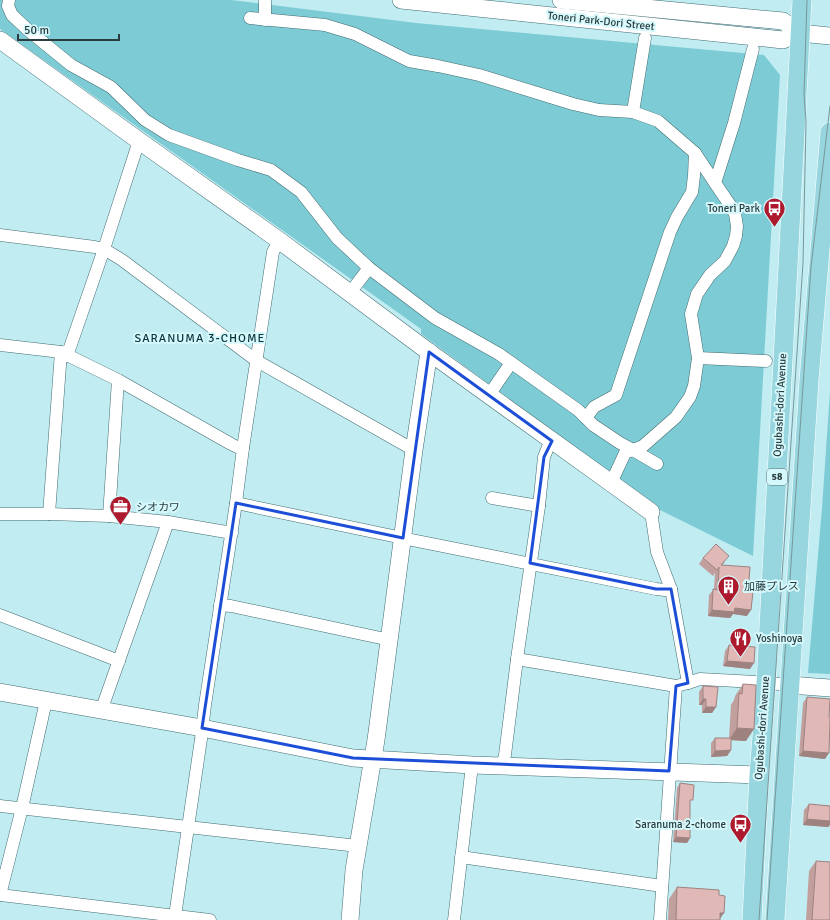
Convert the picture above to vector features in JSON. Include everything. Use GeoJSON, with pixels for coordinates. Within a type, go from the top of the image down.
{"type":"FeatureCollection","features":[{"type":"Feature","properties":{"kind":"main road","name":"58"},"geometry":{"type":"LineString","coordinates":[[800,33],[802,0]]}},
{"type":"Feature","properties":{"kind":"main road","name":"Ogubashi-dori Avenue"},"geometry":{"type":"LineString","coordinates":[[752,920],[800,33]]}},
{"type":"Feature","properties":{"kind":"main road","name":"58"},"geometry":{"type":"LineString","coordinates":[[776,920],[809,380],[830,132]]}},
{"type":"Feature","properties":{"kind":"street"},"geometry":{"type":"LineString","coordinates":[[9,0],[8,6],[12,15],[28,30],[71,65],[111,87],[145,120],[144,132],[136,150],[104,249],[64,354],[49,514]]}},
{"type":"Feature","properties":{"kind":"street"},"geometry":{"type":"LineString","coordinates":[[265,0],[265,20]]}},
{"type":"Feature","properties":{"kind":"street","name":"Toneri Park-Dori Street"},"geometry":{"type":"LineString","coordinates":[[401,0],[783,40],[800,33]]}},
{"type":"Feature","properties":{"kind":"street","name":"Toneri Park-Dori Street"},"geometry":{"type":"LineString","coordinates":[[561,0],[783,22],[800,33],[830,36]]}},
{"type":"Feature","properties":{"kind":"street"},"geometry":{"type":"LineString","coordinates":[[250,18],[324,25],[355,34],[409,61],[479,74],[573,104],[599,110],[633,112],[658,121],[695,154],[735,214],[737,226],[736,236],[733,246],[724,261],[710,275],[697,294],[692,314],[698,358],[694,386],[690,397],[676,417],[643,446],[625,453],[610,483]]}},
{"type":"Feature","properties":{"kind":"street"},"geometry":{"type":"LineString","coordinates":[[633,112],[645,38]]}},
{"type":"Feature","properties":{"kind":"street"},"geometry":{"type":"LineString","coordinates":[[0,40],[144,132],[280,241],[429,352],[651,512],[657,552],[671,589],[688,683]]}},
{"type":"Feature","properties":{"kind":"street"},"geometry":{"type":"LineString","coordinates":[[715,183],[734,123],[753,49]]}},
{"type":"Feature","properties":{"kind":"street"},"geometry":{"type":"LineString","coordinates":[[144,132],[169,135],[238,160],[271,170],[301,192],[337,238],[369,268],[435,318],[498,354],[578,410],[593,425],[620,443],[657,464]]}},
{"type":"Feature","properties":{"kind":"street"},"geometry":{"type":"LineString","coordinates":[[586,418],[594,407],[616,395],[670,232],[692,192],[695,154]]}},
{"type":"Feature","properties":{"kind":"street"},"geometry":{"type":"LineString","coordinates":[[0,235],[85,245],[104,249],[122,260],[257,360],[414,450]]}},
{"type":"Feature","properties":{"kind":"street"},"geometry":{"type":"LineString","coordinates":[[175,916],[273,252],[280,241]]}},
{"type":"Feature","properties":{"kind":"street"},"geometry":{"type":"LineString","coordinates":[[356,285],[369,268]]}},
{"type":"Feature","properties":{"kind":"street"},"geometry":{"type":"LineString","coordinates":[[0,345],[64,354],[118,380],[231,444],[243,448]]}},
{"type":"Feature","properties":{"kind":"street"},"geometry":{"type":"LineString","coordinates":[[350,920],[354,870],[374,759],[404,538],[414,450],[429,352]]}},
{"type":"Feature","properties":{"kind":"street"},"geometry":{"type":"LineString","coordinates":[[698,358],[766,362]]}},
{"type":"Feature","properties":{"kind":"street"},"geometry":{"type":"LineString","coordinates":[[489,395],[511,363]]}},
{"type":"Feature","properties":{"kind":"street"},"geometry":{"type":"LineString","coordinates":[[109,516],[118,380]]}},
{"type":"Feature","properties":{"kind":"street"},"geometry":{"type":"LineString","coordinates":[[502,766],[505,755],[544,457],[552,441]]}},
{"type":"Feature","properties":{"kind":"street"},"geometry":{"type":"LineString","coordinates":[[492,498],[538,506]]}},
{"type":"Feature","properties":{"kind":"street"},"geometry":{"type":"LineString","coordinates":[[236,504],[656,589],[671,589]]}},
{"type":"Feature","properties":{"kind":"street"},"geometry":{"type":"LineString","coordinates":[[0,514],[109,516],[168,522],[232,533]]}},
{"type":"Feature","properties":{"kind":"street"},"geometry":{"type":"LineString","coordinates":[[101,711],[168,522]]}},
{"type":"Feature","properties":{"kind":"street"},"geometry":{"type":"LineString","coordinates":[[220,605],[231,606],[390,640]]}},
{"type":"Feature","properties":{"kind":"street"},"geometry":{"type":"LineString","coordinates":[[0,615],[119,661]]}},
{"type":"Feature","properties":{"kind":"street"},"geometry":{"type":"LineString","coordinates":[[517,660],[676,686],[700,679],[830,688]]}},
{"type":"Feature","properties":{"kind":"street"},"geometry":{"type":"LineString","coordinates":[[660,920],[676,686]]}},
{"type":"Feature","properties":{"kind":"street"},"geometry":{"type":"LineString","coordinates":[[0,692],[202,728],[354,758],[472,765],[759,775]]}},
{"type":"Feature","properties":{"kind":"street"},"geometry":{"type":"LineString","coordinates":[[46,701],[22,808],[0,895],[109,914],[175,916],[210,920]]}},
{"type":"Feature","properties":{"kind":"street"},"geometry":{"type":"LineString","coordinates":[[454,920],[472,765]]}},
{"type":"Feature","properties":{"kind":"street"},"geometry":{"type":"LineString","coordinates":[[0,806],[358,846]]}},
{"type":"Feature","properties":{"kind":"street"},"geometry":{"type":"LineString","coordinates":[[461,858],[662,886]]}},
{"type":"Feature","properties":{"kind":"highlighted area"},"geometry":{"type":"Polygon","coordinates":[[[429,352],[552,441],[544,457],[530,563],[656,589],[671,589],[688,683],[676,686],[669,771],[353,758],[202,728],[236,503],[403,538],[429,352]]]}},
{"type":"Feature","properties":{"kind":"shaded area"},"geometry":{"type":"Polygon","coordinates":[[[0,0],[231,0],[416,23],[764,55],[780,75],[753,556],[660,510],[421,334],[421,329],[0,29],[0,0]]]}},
{"type":"Feature","properties":{"kind":"shaded area"},"geometry":{"type":"Polygon","coordinates":[[[830,392],[830,674],[808,673],[830,392]]]}},
{"type":"Feature","properties":{"kind":"building"},"geometry":{"type":"Polygon","coordinates":[[[716,544],[729,556],[721,565],[750,567],[748,592],[753,592],[751,610],[735,608],[734,612],[712,610],[713,589],[718,590],[719,567],[717,570],[703,558],[716,544]]]}},
{"type":"Feature","properties":{"kind":"building"},"geometry":{"type":"Polygon","coordinates":[[[729,645],[755,647],[754,663],[727,661],[729,645]]]}},
{"type":"Feature","properties":{"kind":"building"},"geometry":{"type":"Polygon","coordinates":[[[743,684],[756,685],[754,729],[737,728],[739,693],[742,694],[743,684]]]}},
{"type":"Feature","properties":{"kind":"building"},"geometry":{"type":"Polygon","coordinates":[[[703,686],[718,687],[716,707],[706,707],[706,699],[703,699],[703,686]]]}},
{"type":"Feature","properties":{"kind":"building"},"geometry":{"type":"Polygon","coordinates":[[[807,697],[830,699],[829,753],[803,751],[807,697]]]}},
{"type":"Feature","properties":{"kind":"building"},"geometry":{"type":"Polygon","coordinates":[[[715,738],[731,738],[731,750],[715,751],[715,738]]]}},
{"type":"Feature","properties":{"kind":"building"},"geometry":{"type":"Polygon","coordinates":[[[680,783],[694,785],[693,800],[690,800],[690,838],[676,837],[680,783]]]}},
{"type":"Feature","properties":{"kind":"building"},"geometry":{"type":"Polygon","coordinates":[[[809,804],[830,806],[830,821],[807,819],[809,804]]]}},
{"type":"Feature","properties":{"kind":"building"},"geometry":{"type":"Polygon","coordinates":[[[816,861],[830,862],[830,920],[812,920],[816,861]]]}},
{"type":"Feature","properties":{"kind":"building"},"geometry":{"type":"Polygon","coordinates":[[[677,887],[719,890],[719,895],[725,896],[724,913],[720,913],[720,920],[676,920],[677,887]]]}},
{"type":"Feature","properties":{"kind":"tram line"},"geometry":{"type":"LineString","coordinates":[[759,920],[803,263],[806,122],[804,94],[807,0]]}},
{"type":"Feature","properties":{"kind":"tram line"},"geometry":{"type":"LineString","coordinates":[[767,920],[811,267],[830,106]]}},
{"type":"Feature","properties":{"kind":"place","name":"Toneri Park"},"geometry":{"type":"Point","coordinates":[775,228]}},
{"type":"Feature","properties":{"kind":"place","name":"シオカワ"},"geometry":{"type":"Point","coordinates":[120,526]}},
{"type":"Feature","properties":{"kind":"place","name":"加藤プレス"},"geometry":{"type":"Point","coordinates":[728,606]}},
{"type":"Feature","properties":{"kind":"place","name":"Yoshinoya"},"geometry":{"type":"Point","coordinates":[740,658]}},
{"type":"Feature","properties":{"kind":"place","name":"Saranuma 2-chome"},"geometry":{"type":"Point","coordinates":[741,844]}},
{"type":"Feature","properties":{"kind":"district","name":"SARANUMA 3-CHOME"},"geometry":{"type":"Point","coordinates":[200,338]}}]}
